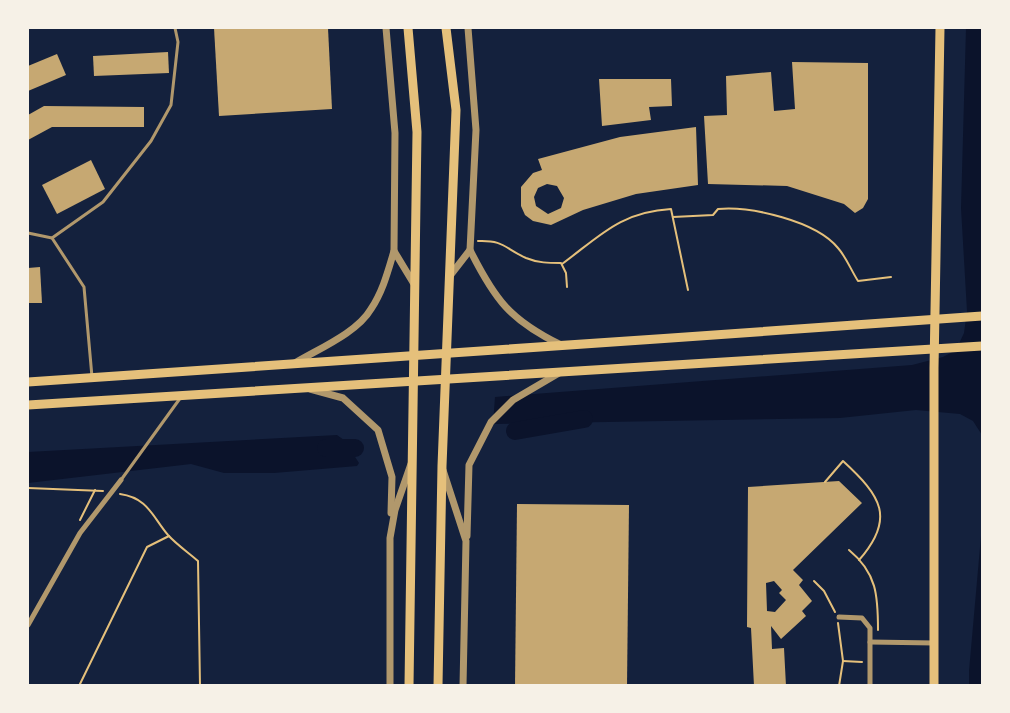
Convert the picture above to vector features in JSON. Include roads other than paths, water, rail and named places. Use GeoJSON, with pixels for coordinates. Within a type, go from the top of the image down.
{"type":"FeatureCollection","features":[{"type":"Feature","properties":{"kind":"main road"},"geometry":{"type":"LineString","coordinates":[[408,28],[417,132],[412,356],[409,686]]}},
{"type":"Feature","properties":{"kind":"main road"},"geometry":{"type":"LineString","coordinates":[[438,686],[442,466],[456,110],[446,28]]}},
{"type":"Feature","properties":{"kind":"main road"},"geometry":{"type":"LineString","coordinates":[[934,686],[934,368],[940,28]]}},
{"type":"Feature","properties":{"kind":"main road"},"geometry":{"type":"LineString","coordinates":[[28,382],[291,366],[446,353],[563,347],[982,316]]}},
{"type":"Feature","properties":{"kind":"main road"},"geometry":{"type":"LineString","coordinates":[[28,405],[982,346]]}},
{"type":"Feature","properties":{"kind":"street"},"geometry":{"type":"LineString","coordinates":[[291,366],[347,333],[370,311],[383,287],[394,251],[395,133],[386,28]]}},
{"type":"Feature","properties":{"kind":"street"},"geometry":{"type":"LineString","coordinates":[[468,28],[476,130],[470,250],[488,286],[509,313],[534,332],[563,347]]}},
{"type":"Feature","properties":{"kind":"street"},"geometry":{"type":"LineString","coordinates":[[449,277],[470,250]]}},
{"type":"Feature","properties":{"kind":"street"},"geometry":{"type":"LineString","coordinates":[[394,251],[414,284]]}},
{"type":"Feature","properties":{"kind":"street"},"geometry":{"type":"LineString","coordinates":[[463,686],[469,465],[491,422],[513,400],[561,372]]}},
{"type":"Feature","properties":{"kind":"street"},"geometry":{"type":"LineString","coordinates":[[302,387],[343,398],[378,430],[392,477],[390,686]]}},
{"type":"Feature","properties":{"kind":"street"},"geometry":{"type":"LineString","coordinates":[[390,538],[395,510],[412,461]]}},
{"type":"Feature","properties":{"kind":"street"},"geometry":{"type":"LineString","coordinates":[[442,466],[466,541]]}},
{"type":"Feature","properties":{"kind":"street"},"geometry":{"type":"LineString","coordinates":[[28,625],[80,533],[121,480]]}},
{"type":"Feature","properties":{"kind":"street"},"geometry":{"type":"LineString","coordinates":[[839,618],[862,618],[870,628],[870,686]]}},
{"type":"Feature","properties":{"kind":"street"},"geometry":{"type":"LineString","coordinates":[[870,642],[934,643]]}},
{"type":"Feature","properties":{"kind":"lane"},"geometry":{"type":"LineString","coordinates":[[52,238],[103,202],[150,141],[171,105],[178,42],[175,28]]}},
{"type":"Feature","properties":{"kind":"lane"},"geometry":{"type":"LineString","coordinates":[[28,233],[52,238],[84,287],[92,378]]}},
{"type":"Feature","properties":{"kind":"lane"},"geometry":{"type":"LineString","coordinates":[[121,480],[183,395]]}},
{"type":"Feature","properties":{"kind":"water"},"geometry":{"type":"Polygon","coordinates":[[[966,28],[982,28],[982,435],[973,421],[960,414],[916,410],[840,418],[493,424],[495,397],[912,365],[943,357],[956,350],[964,333],[967,311],[961,208],[966,28]]]}},
{"type":"Feature","properties":{"kind":"water"},"geometry":{"type":"Polygon","coordinates":[[[337,435],[344,440],[359,463],[357,466],[274,473],[224,473],[191,464],[28,483],[28,452],[337,435]]]}},
{"type":"Feature","properties":{"kind":"water"},"geometry":{"type":"Polygon","coordinates":[[[982,525],[982,685],[969,685],[969,671],[982,525]]]}},
{"type":"Feature","properties":{"kind":"waterway"},"geometry":{"type":"LineString","coordinates":[[515,431],[584,419]]}},
{"type":"Feature","properties":{"kind":"waterway"},"geometry":{"type":"LineString","coordinates":[[326,448],[355,448]]}}]}
